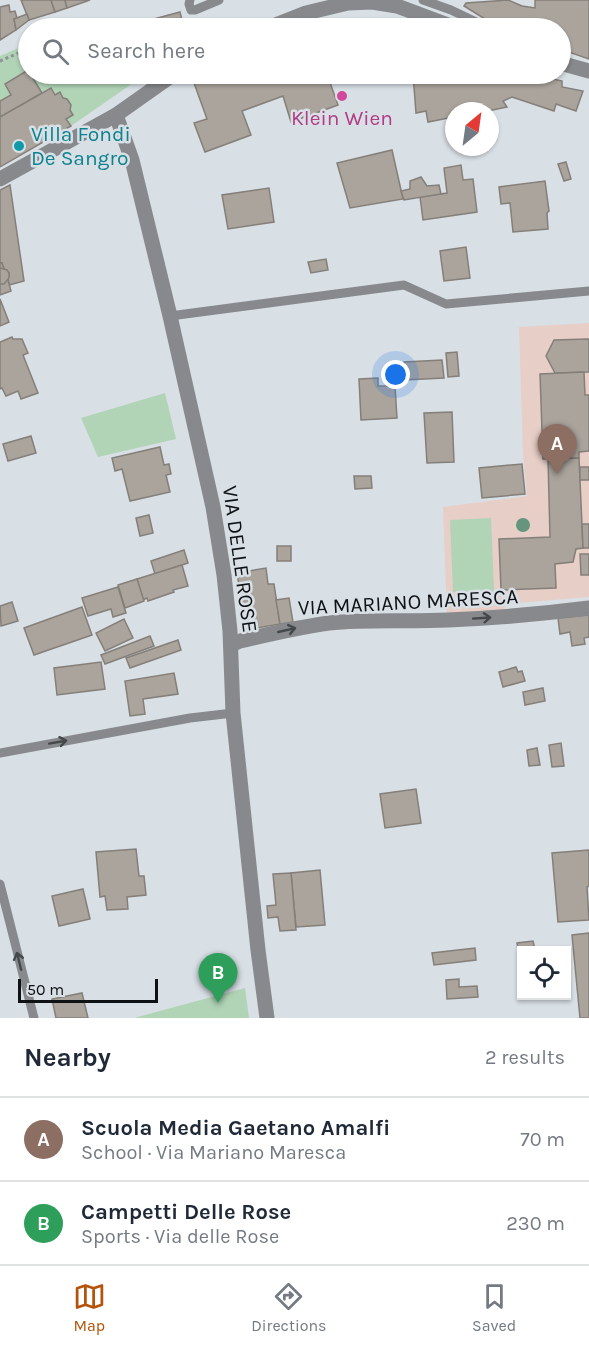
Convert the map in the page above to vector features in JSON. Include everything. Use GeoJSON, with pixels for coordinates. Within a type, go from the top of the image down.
{"type":"FeatureCollection","features":[{"type":"Feature","properties":{"kind":"street"},"geometry":{"type":"LineString","coordinates":[[293,18],[348,3],[372,2],[397,6],[429,18]]}},
{"type":"Feature","properties":{"kind":"street"},"geometry":{"type":"LineString","coordinates":[[571,66],[589,71]]}},
{"type":"Feature","properties":{"kind":"street"},"geometry":{"type":"LineString","coordinates":[[0,179],[116,115],[160,84]]}},
{"type":"Feature","properties":{"kind":"street","name":"VIA DELLE ROSE"},"geometry":{"type":"LineString","coordinates":[[116,115],[132,160],[213,507],[224,575],[231,645],[233,712],[267,1018]]}},
{"type":"Feature","properties":{"kind":"street","name":"VIA MARIANO MARESCA"},"geometry":{"type":"LineString","coordinates":[[231,645],[300,627],[331,623],[447,620],[531,615],[589,608]]}},
{"type":"Feature","properties":{"kind":"lane"},"geometry":{"type":"LineString","coordinates":[[190,0],[191,10],[195,10],[219,0]]}},
{"type":"Feature","properties":{"kind":"lane"},"geometry":{"type":"LineString","coordinates":[[423,0],[468,18]]}},
{"type":"Feature","properties":{"kind":"lane"},"geometry":{"type":"LineString","coordinates":[[170,316],[404,285],[446,304],[589,291]]}},
{"type":"Feature","properties":{"kind":"lane"},"geometry":{"type":"LineString","coordinates":[[0,753],[233,712]]}},
{"type":"Feature","properties":{"kind":"lane"},"geometry":{"type":"LineString","coordinates":[[0,884],[34,1018]]}},
{"type":"Feature","properties":{"kind":"path"},"geometry":{"type":"LineString","coordinates":[[0,61],[18,53]]}},
{"type":"Feature","properties":{"kind":"shaded area"},"geometry":{"type":"Polygon","coordinates":[[[589,323],[589,597],[505,604],[505,611],[447,614],[443,507],[527,496],[523,452],[519,327],[589,323]]]}},
{"type":"Feature","properties":{"kind":"green space"},"geometry":{"type":"Polygon","coordinates":[[[18,48],[18,84],[132,84],[71,126],[0,167],[0,56],[18,48]]]}},
{"type":"Feature","properties":{"kind":"green space"},"geometry":{"type":"Polygon","coordinates":[[[165,393],[176,439],[98,457],[81,418],[165,393]]]}},
{"type":"Feature","properties":{"kind":"green space"},"geometry":{"type":"Polygon","coordinates":[[[491,518],[494,591],[453,592],[450,520],[491,518]]]}},
{"type":"Feature","properties":{"kind":"green space"},"geometry":{"type":"Polygon","coordinates":[[[245,988],[249,1018],[134,1018],[245,988]]]}},
{"type":"Feature","properties":{"kind":"building"},"geometry":{"type":"Polygon","coordinates":[[[21,0],[51,0],[55,12],[28,18],[21,0]]]}},
{"type":"Feature","properties":{"kind":"building"},"geometry":{"type":"Polygon","coordinates":[[[51,0],[65,0],[67,8],[55,12],[51,0]]]}},
{"type":"Feature","properties":{"kind":"building"},"geometry":{"type":"Polygon","coordinates":[[[65,0],[90,0],[67,8],[65,0]]]}},
{"type":"Feature","properties":{"kind":"building"},"geometry":{"type":"Polygon","coordinates":[[[508,0],[535,8],[535,0],[589,0],[589,59],[571,53],[571,18],[483,18],[464,6],[466,3],[508,0]]]}},
{"type":"Feature","properties":{"kind":"building"},"geometry":{"type":"Polygon","coordinates":[[[9,5],[10,12],[15,11],[17,18],[14,19],[16,30],[0,40],[0,7],[9,5]]]}},
{"type":"Feature","properties":{"kind":"building"},"geometry":{"type":"Polygon","coordinates":[[[180,12],[182,18],[158,18],[180,12]]]}},
{"type":"Feature","properties":{"kind":"building"},"geometry":{"type":"Polygon","coordinates":[[[27,14],[28,18],[18,18],[16,30],[14,19],[27,14]]]}},
{"type":"Feature","properties":{"kind":"building"},"geometry":{"type":"Polygon","coordinates":[[[18,76],[18,84],[37,84],[42,93],[0,117],[0,101],[11,95],[5,84],[18,76]]]}},
{"type":"Feature","properties":{"kind":"building"},"geometry":{"type":"Polygon","coordinates":[[[194,84],[331,84],[338,105],[291,122],[283,96],[242,111],[251,135],[205,152],[194,123],[207,119],[194,84]]]}},
{"type":"Feature","properties":{"kind":"building"},"geometry":{"type":"Polygon","coordinates":[[[414,84],[562,84],[562,87],[583,91],[576,111],[556,104],[554,111],[512,97],[503,101],[507,107],[499,109],[499,102],[445,102],[445,119],[428,122],[426,111],[416,113],[414,84]]]}},
{"type":"Feature","properties":{"kind":"building","name":"Villa Fondi De Sangro"},"geometry":{"type":"Polygon","coordinates":[[[51,88],[55,95],[60,92],[71,105],[70,110],[73,115],[66,119],[71,126],[0,167],[0,117],[51,88]]]}},
{"type":"Feature","properties":{"kind":"building"},"geometry":{"type":"Polygon","coordinates":[[[392,150],[403,199],[350,208],[337,163],[392,150]]]}},
{"type":"Feature","properties":{"kind":"building"},"geometry":{"type":"Polygon","coordinates":[[[566,162],[571,179],[564,181],[558,164],[566,162]]]}},
{"type":"Feature","properties":{"kind":"building"},"geometry":{"type":"Polygon","coordinates":[[[461,165],[463,180],[473,179],[477,212],[423,220],[420,197],[447,193],[444,168],[461,165]]]}},
{"type":"Feature","properties":{"kind":"building"},"geometry":{"type":"Polygon","coordinates":[[[421,177],[427,186],[439,185],[441,194],[404,200],[401,191],[410,189],[410,181],[421,177]]]}},
{"type":"Feature","properties":{"kind":"building"},"geometry":{"type":"Polygon","coordinates":[[[545,181],[549,211],[547,213],[548,229],[513,232],[510,203],[501,204],[499,187],[545,181]]]}},
{"type":"Feature","properties":{"kind":"building"},"geometry":{"type":"Polygon","coordinates":[[[10,185],[24,281],[9,285],[9,273],[0,263],[0,190],[10,185]]]}},
{"type":"Feature","properties":{"kind":"building"},"geometry":{"type":"Polygon","coordinates":[[[269,188],[274,222],[228,229],[222,195],[269,188]]]}},
{"type":"Feature","properties":{"kind":"building"},"geometry":{"type":"Polygon","coordinates":[[[466,247],[470,278],[444,281],[440,251],[466,247]]]}},
{"type":"Feature","properties":{"kind":"building"},"geometry":{"type":"Polygon","coordinates":[[[326,259],[328,270],[311,273],[308,262],[326,259]]]}},
{"type":"Feature","properties":{"kind":"building"},"geometry":{"type":"Polygon","coordinates":[[[0,263],[9,273],[11,291],[0,295],[0,263]]]}},
{"type":"Feature","properties":{"kind":"building"},"geometry":{"type":"Polygon","coordinates":[[[0,268],[9,273],[9,278],[4,284],[0,284],[0,268]]]}},
{"type":"Feature","properties":{"kind":"building"},"geometry":{"type":"Polygon","coordinates":[[[0,299],[9,322],[0,326],[0,299]]]}},
{"type":"Feature","properties":{"kind":"building"},"geometry":{"type":"Polygon","coordinates":[[[12,337],[22,339],[28,353],[23,355],[38,393],[21,399],[18,391],[6,396],[2,388],[0,389],[0,342],[12,337]]]}},
{"type":"Feature","properties":{"kind":"building"},"geometry":{"type":"Polygon","coordinates":[[[589,339],[589,372],[555,373],[546,356],[554,340],[589,339]]]}},
{"type":"Feature","properties":{"kind":"building"},"geometry":{"type":"Polygon","coordinates":[[[457,352],[459,376],[448,377],[446,353],[457,352]]]}},
{"type":"Feature","properties":{"kind":"building"},"geometry":{"type":"Polygon","coordinates":[[[442,360],[444,378],[405,380],[404,362],[442,360]]]}},
{"type":"Feature","properties":{"kind":"building"},"geometry":{"type":"Polygon","coordinates":[[[584,372],[585,395],[589,395],[589,451],[579,452],[579,458],[543,459],[540,374],[584,372]]]}},
{"type":"Feature","properties":{"kind":"building"},"geometry":{"type":"Polygon","coordinates":[[[378,378],[378,386],[395,386],[397,418],[361,420],[359,379],[378,378]]]}},
{"type":"Feature","properties":{"kind":"building"},"geometry":{"type":"Polygon","coordinates":[[[452,412],[454,462],[427,463],[424,413],[452,412]]]}},
{"type":"Feature","properties":{"kind":"building"},"geometry":{"type":"Polygon","coordinates":[[[31,436],[36,453],[8,461],[3,444],[31,436]]]}},
{"type":"Feature","properties":{"kind":"building"},"geometry":{"type":"Polygon","coordinates":[[[160,447],[164,465],[169,464],[171,474],[166,475],[170,492],[130,501],[122,469],[115,471],[112,458],[160,447]]]}},
{"type":"Feature","properties":{"kind":"building"},"geometry":{"type":"Polygon","coordinates":[[[579,458],[583,548],[576,549],[573,562],[555,564],[556,588],[501,590],[499,539],[550,537],[548,459],[579,458]]]}},
{"type":"Feature","properties":{"kind":"building"},"geometry":{"type":"Polygon","coordinates":[[[522,464],[525,494],[482,498],[479,468],[522,464]]]}},
{"type":"Feature","properties":{"kind":"building"},"geometry":{"type":"Polygon","coordinates":[[[580,467],[589,467],[589,480],[580,480],[580,467]]]}},
{"type":"Feature","properties":{"kind":"building"},"geometry":{"type":"Polygon","coordinates":[[[354,476],[371,476],[372,488],[355,489],[354,476]]]}},
{"type":"Feature","properties":{"kind":"building"},"geometry":{"type":"Polygon","coordinates":[[[149,515],[153,533],[140,536],[136,518],[149,515]]]}},
{"type":"Feature","properties":{"kind":"building"},"geometry":{"type":"Polygon","coordinates":[[[582,524],[589,524],[589,548],[583,548],[582,524]]]}},
{"type":"Feature","properties":{"kind":"building"},"geometry":{"type":"Polygon","coordinates":[[[277,546],[291,546],[291,561],[277,561],[277,546]]]}},
{"type":"Feature","properties":{"kind":"building"},"geometry":{"type":"Polygon","coordinates":[[[184,550],[188,563],[155,574],[151,561],[184,550]]]}},
{"type":"Feature","properties":{"kind":"building"},"geometry":{"type":"Polygon","coordinates":[[[580,554],[589,554],[589,575],[581,575],[580,554]]]}},
{"type":"Feature","properties":{"kind":"building"},"geometry":{"type":"Polygon","coordinates":[[[182,565],[188,586],[148,601],[147,598],[143,600],[137,579],[182,565]]]}},
{"type":"Feature","properties":{"kind":"building"},"geometry":{"type":"Polygon","coordinates":[[[266,568],[268,584],[274,584],[280,624],[246,630],[237,573],[266,568]]]}},
{"type":"Feature","properties":{"kind":"building"},"geometry":{"type":"Polygon","coordinates":[[[137,579],[144,601],[125,608],[118,585],[137,579]]]}},
{"type":"Feature","properties":{"kind":"building"},"geometry":{"type":"Polygon","coordinates":[[[118,587],[126,613],[113,617],[111,609],[88,616],[82,598],[118,587]]]}},
{"type":"Feature","properties":{"kind":"building"},"geometry":{"type":"Polygon","coordinates":[[[289,598],[293,622],[280,624],[276,600],[289,598]]]}},
{"type":"Feature","properties":{"kind":"building"},"geometry":{"type":"Polygon","coordinates":[[[12,602],[18,621],[1,626],[0,606],[12,602]]]}},
{"type":"Feature","properties":{"kind":"building"},"geometry":{"type":"Polygon","coordinates":[[[82,607],[92,635],[34,655],[24,628],[82,607]]]}},
{"type":"Feature","properties":{"kind":"building"},"geometry":{"type":"Polygon","coordinates":[[[589,615],[589,637],[584,638],[585,644],[572,646],[570,632],[560,634],[558,618],[589,615]]]}},
{"type":"Feature","properties":{"kind":"building"},"geometry":{"type":"Polygon","coordinates":[[[124,619],[133,638],[105,651],[96,633],[124,619]]]}},
{"type":"Feature","properties":{"kind":"building"},"geometry":{"type":"Polygon","coordinates":[[[150,636],[154,646],[105,664],[101,655],[150,636]]]}},
{"type":"Feature","properties":{"kind":"building"},"geometry":{"type":"Polygon","coordinates":[[[178,640],[181,650],[130,668],[126,658],[178,640]]]}},
{"type":"Feature","properties":{"kind":"building"},"geometry":{"type":"Polygon","coordinates":[[[101,662],[105,689],[57,695],[54,668],[101,662]]]}},
{"type":"Feature","properties":{"kind":"building"},"geometry":{"type":"Polygon","coordinates":[[[516,667],[518,672],[522,671],[525,681],[503,687],[499,672],[516,667]]]}},
{"type":"Feature","properties":{"kind":"building"},"geometry":{"type":"Polygon","coordinates":[[[174,673],[178,694],[143,699],[145,714],[130,716],[125,681],[174,673]]]}},
{"type":"Feature","properties":{"kind":"building"},"geometry":{"type":"Polygon","coordinates":[[[543,688],[545,701],[525,705],[523,692],[543,688]]]}},
{"type":"Feature","properties":{"kind":"building"},"geometry":{"type":"Polygon","coordinates":[[[561,743],[564,766],[552,767],[549,745],[561,743]]]}},
{"type":"Feature","properties":{"kind":"building"},"geometry":{"type":"Polygon","coordinates":[[[537,748],[540,765],[529,766],[527,750],[537,748]]]}},
{"type":"Feature","properties":{"kind":"building"},"geometry":{"type":"Polygon","coordinates":[[[416,789],[421,823],[385,828],[380,794],[416,789]]]}},
{"type":"Feature","properties":{"kind":"building"},"geometry":{"type":"Polygon","coordinates":[[[136,849],[139,876],[144,876],[146,895],[127,897],[128,909],[107,910],[105,896],[100,897],[96,852],[136,849]]]}},
{"type":"Feature","properties":{"kind":"building"},"geometry":{"type":"Polygon","coordinates":[[[589,850],[589,886],[587,887],[589,920],[558,922],[552,853],[589,850]]]}},
{"type":"Feature","properties":{"kind":"building"},"geometry":{"type":"Polygon","coordinates":[[[320,870],[325,925],[296,927],[291,873],[320,870]]]}},
{"type":"Feature","properties":{"kind":"building"},"geometry":{"type":"Polygon","coordinates":[[[291,873],[296,930],[280,931],[278,917],[268,918],[267,906],[276,905],[273,874],[291,873]]]}},
{"type":"Feature","properties":{"kind":"building"},"geometry":{"type":"Polygon","coordinates":[[[83,889],[90,919],[59,926],[52,896],[83,889]]]}},
{"type":"Feature","properties":{"kind":"building"},"geometry":{"type":"Polygon","coordinates":[[[589,933],[589,1018],[580,1018],[572,935],[589,933]]]}},
{"type":"Feature","properties":{"kind":"building"},"geometry":{"type":"Polygon","coordinates":[[[533,941],[534,946],[517,946],[517,943],[533,941]]]}},
{"type":"Feature","properties":{"kind":"building"},"geometry":{"type":"Polygon","coordinates":[[[475,948],[476,960],[434,965],[432,953],[475,948]]]}},
{"type":"Feature","properties":{"kind":"building"},"geometry":{"type":"Polygon","coordinates":[[[459,979],[459,987],[477,986],[478,997],[447,999],[446,980],[459,979]]]}},
{"type":"Feature","properties":{"kind":"building"},"geometry":{"type":"Polygon","coordinates":[[[82,993],[88,1018],[56,1018],[52,999],[82,993]]]}},
{"type":"Feature","properties":{"kind":"place","name":"Klein Wien"},"geometry":{"type":"Point","coordinates":[342,96]}},
{"type":"Feature","properties":{"kind":"place","name":"Villa Fondi De Sangro"},"geometry":{"type":"Point","coordinates":[19,146]}},
{"type":"Feature","properties":{"kind":"place","name":"Scuola Media Gaetano Amalfi"},"geometry":{"type":"Point","coordinates":[557,474]}},
{"type":"Feature","properties":{"kind":"place","name":"Campetti Delle Rose"},"geometry":{"type":"Point","coordinates":[218,1003]}}]}
